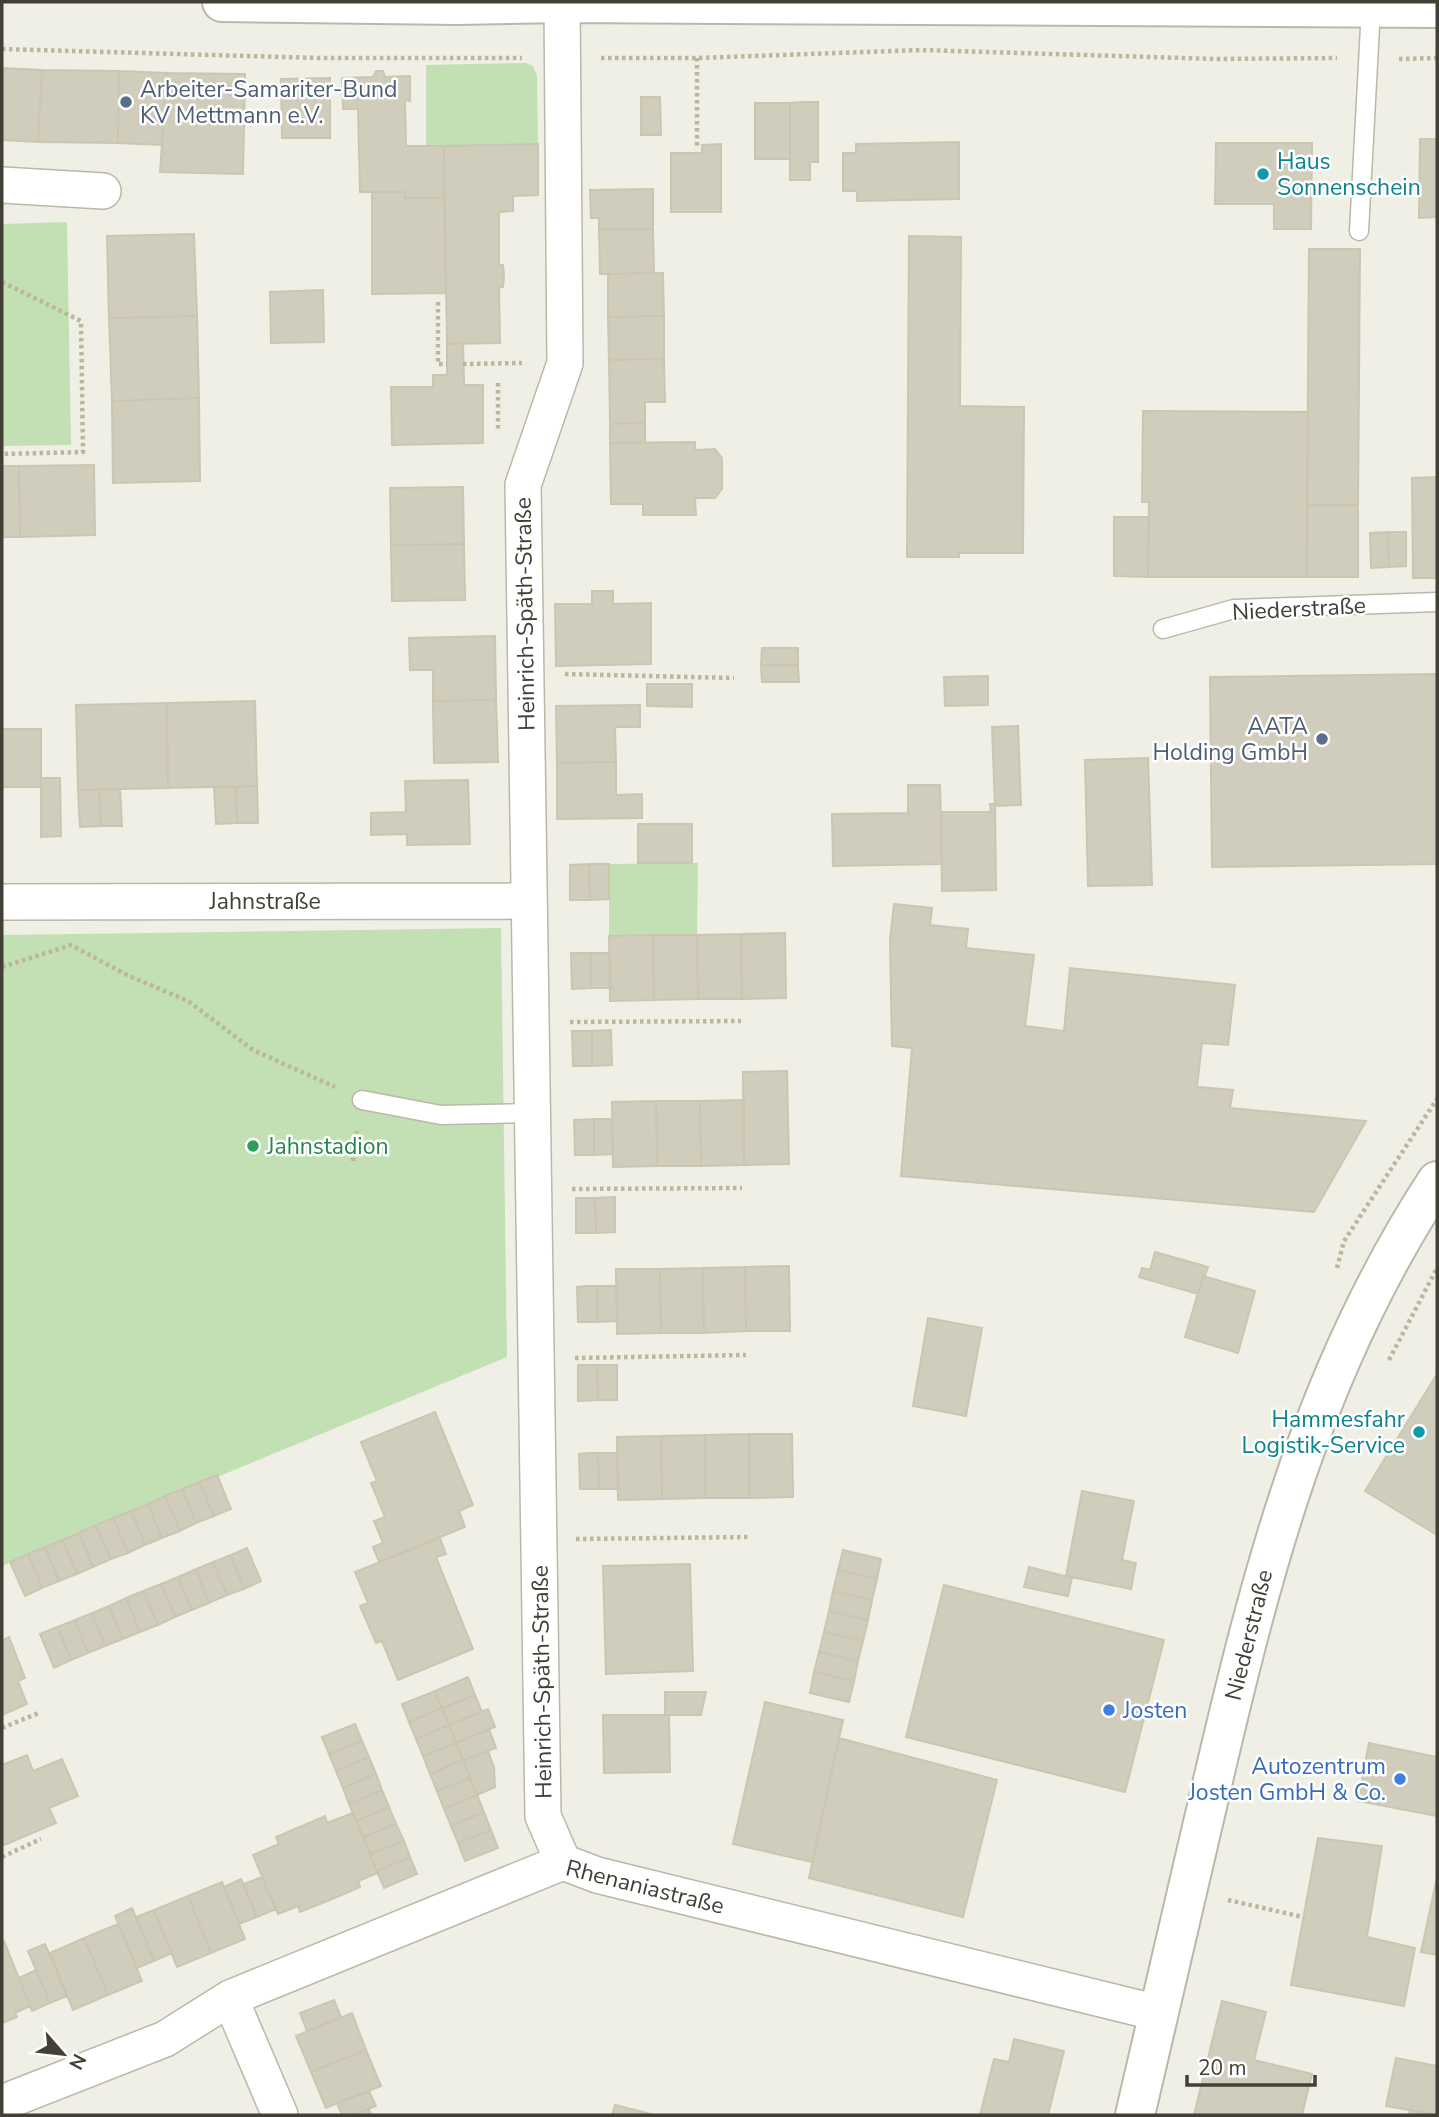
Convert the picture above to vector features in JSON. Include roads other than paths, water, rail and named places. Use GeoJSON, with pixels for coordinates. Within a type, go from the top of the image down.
{"type":"FeatureCollection","features":[{"type":"Feature","properties":{"kind":"street"},"geometry":{"type":"LineString","coordinates":[[222,2],[1437,8]]}},
{"type":"Feature","properties":{"kind":"street","name":"Heinrich-Späth-Straße"},"geometry":{"type":"LineString","coordinates":[[562,3],[565,363],[523,485],[543,1816],[564,1862]]}},
{"type":"Feature","properties":{"kind":"street"},"geometry":{"type":"LineString","coordinates":[[2,185],[103,191]]}},
{"type":"Feature","properties":{"kind":"street","name":"Jahnstraße"},"geometry":{"type":"LineString","coordinates":[[2,902],[528,901]]}},
{"type":"Feature","properties":{"kind":"street","name":"Niederstraße"},"geometry":{"type":"LineString","coordinates":[[1135,2115],[1242,1656],[1293,1480],[1321,1402],[1363,1308],[1437,1181]]}},
{"type":"Feature","properties":{"kind":"street","name":"Rhenaniastraße"},"geometry":{"type":"LineString","coordinates":[[2,2103],[164,2039],[230,1998],[564,1862],[597,1875],[1158,2013]]}},
{"type":"Feature","properties":{"kind":"street"},"geometry":{"type":"LineString","coordinates":[[230,1998],[280,2115]]}},
{"type":"Feature","properties":{"kind":"lane"},"geometry":{"type":"LineString","coordinates":[[1359,231],[1371,8]]}},
{"type":"Feature","properties":{"kind":"lane","name":"Niederstraße"},"geometry":{"type":"LineString","coordinates":[[1163,629],[1234,609],[1437,603]]}},
{"type":"Feature","properties":{"kind":"lane"},"geometry":{"type":"LineString","coordinates":[[362,1100],[442,1115],[532,1113]]}},
{"type":"Feature","properties":{"kind":"place","name":"Arbeiter-Samariter-Bund KV Mettmann e.V."},"geometry":{"type":"Point","coordinates":[126,102]}},
{"type":"Feature","properties":{"kind":"place","name":"Haus Sonnenschein"},"geometry":{"type":"Point","coordinates":[1263,174]}},
{"type":"Feature","properties":{"kind":"place","name":"AATA Holding GmbH"},"geometry":{"type":"Point","coordinates":[1322,739]}},
{"type":"Feature","properties":{"kind":"place","name":"Jahnstadion"},"geometry":{"type":"Point","coordinates":[253,1146]}},
{"type":"Feature","properties":{"kind":"place","name":"Hammesfahr Logistik-Service"},"geometry":{"type":"Point","coordinates":[1419,1432]}},
{"type":"Feature","properties":{"kind":"place","name":"Josten"},"geometry":{"type":"Point","coordinates":[1109,1710]}},
{"type":"Feature","properties":{"kind":"place","name":"Autozentrum Josten GmbH & Co."},"geometry":{"type":"Point","coordinates":[1400,1779]}}]}
